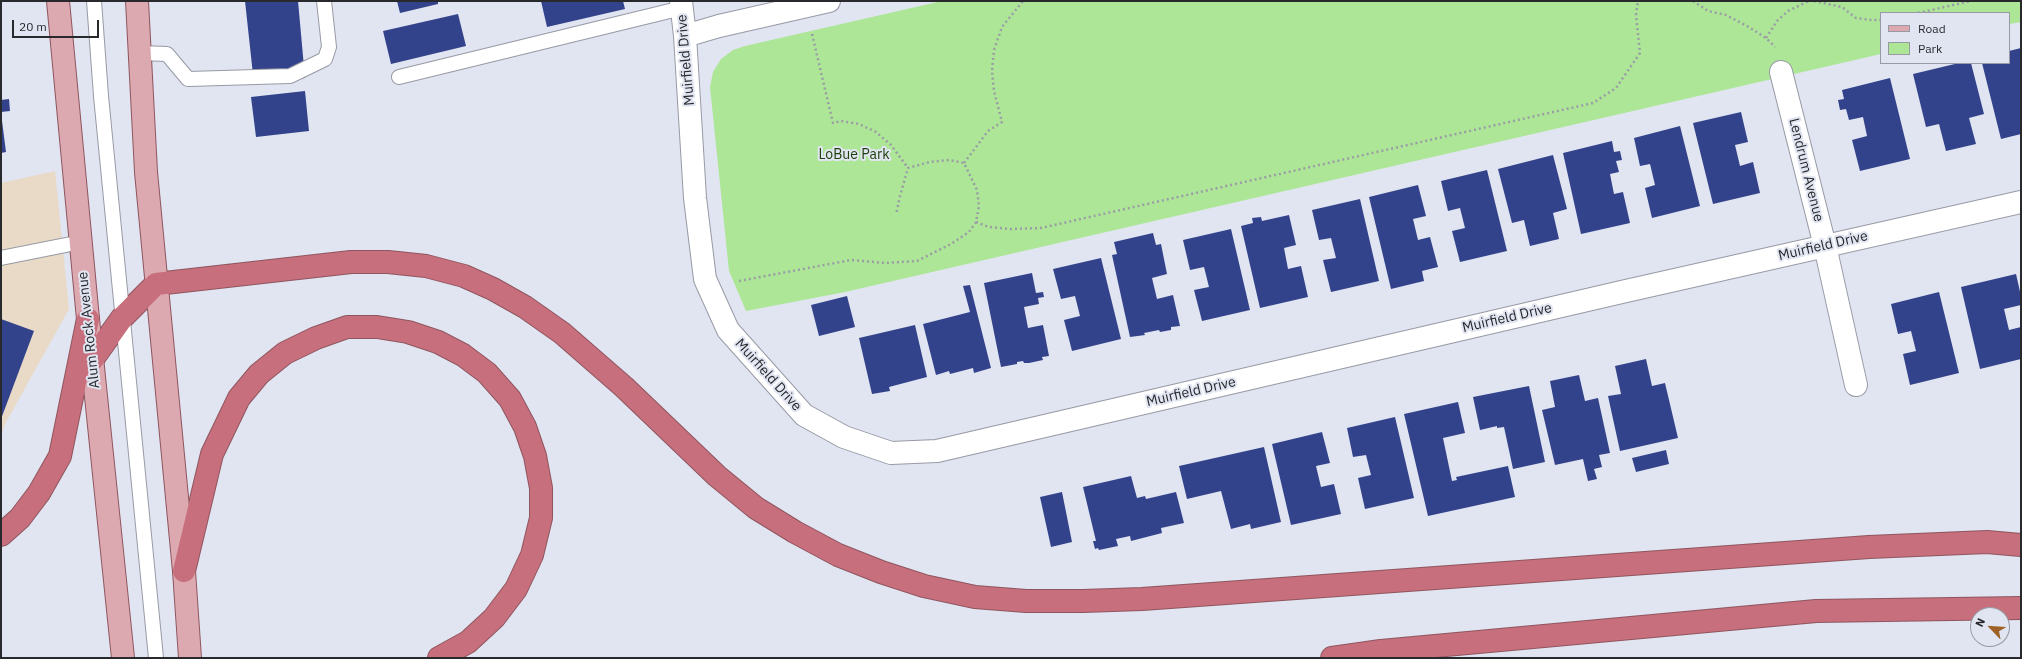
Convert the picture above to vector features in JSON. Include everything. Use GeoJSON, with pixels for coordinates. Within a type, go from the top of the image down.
{"type":"FeatureCollection","features":[{"type":"Feature","properties":{"kind":"highway"},"geometry":{"type":"LineString","coordinates":[[92,360],[122,318],[156,284],[351,262],[388,262],[426,266],[464,276],[519,303],[562,333],[624,387],[717,476],[756,508],[795,532],[838,555],[924,586],[975,597],[1026,601],[1142,599],[1876,546],[1987,542],[2021,545]]}},
{"type":"Feature","properties":{"kind":"highway"},"geometry":{"type":"LineString","coordinates":[[1,535],[20,518],[29,506],[60,456],[88,319]]}},
{"type":"Feature","properties":{"kind":"highway"},"geometry":{"type":"LineString","coordinates":[[184,571],[212,454],[239,398],[259,374],[285,353],[316,338],[347,327],[377,327],[408,332],[430,340],[463,356],[487,374],[510,399],[525,426],[535,456],[541,488],[541,518],[532,555],[516,589],[494,618],[468,642],[439,658]]}},
{"type":"Feature","properties":{"kind":"highway"},"geometry":{"type":"LineString","coordinates":[[1332,658],[1381,651],[1816,611],[2021,608]]}},
{"type":"Feature","properties":{"kind":"main road","name":"Alum Rock Avenue"},"geometry":{"type":"LineString","coordinates":[[58,1],[92,360],[123,658]]}},
{"type":"Feature","properties":{"kind":"main road"},"geometry":{"type":"LineString","coordinates":[[137,1],[146,172],[184,571],[190,658]]}},
{"type":"Feature","properties":{"kind":"street"},"geometry":{"type":"LineString","coordinates":[[685,36],[719,26],[829,1]]}},
{"type":"Feature","properties":{"kind":"street","name":"Muirfield Drive"},"geometry":{"type":"LineString","coordinates":[[681,4],[685,36],[695,198],[705,279],[728,330],[804,415],[844,437],[891,453],[938,451],[2021,202]]}},
{"type":"Feature","properties":{"kind":"street","name":"Lendrum Avenue"},"geometry":{"type":"LineString","coordinates":[[1781,72],[1825,246],[1856,385]]}},
{"type":"Feature","properties":{"kind":"lane"},"geometry":{"type":"LineString","coordinates":[[94,1],[101,96],[156,658]]}},
{"type":"Feature","properties":{"kind":"lane"},"geometry":{"type":"LineString","coordinates":[[140,53],[167,54],[188,79],[290,76],[325,59],[329,47],[324,1]]}},
{"type":"Feature","properties":{"kind":"lane"},"geometry":{"type":"LineString","coordinates":[[399,77],[681,4]]}},
{"type":"Feature","properties":{"kind":"lane"},"geometry":{"type":"LineString","coordinates":[[1,258],[81,242]]}},
{"type":"Feature","properties":{"kind":"path"},"geometry":{"type":"LineString","coordinates":[[964,163],[988,131],[1002,122],[994,91],[992,71],[994,50],[1002,27],[1023,1]]}},
{"type":"Feature","properties":{"kind":"path"},"geometry":{"type":"LineString","coordinates":[[976,222],[989,227],[1010,229],[1042,228],[1593,103],[1616,88],[1640,53],[1636,15],[1638,1]]}},
{"type":"Feature","properties":{"kind":"path"},"geometry":{"type":"LineString","coordinates":[[1693,1],[1708,11],[1726,15],[1766,38],[1777,50],[1781,72]]}},
{"type":"Feature","properties":{"kind":"path"},"geometry":{"type":"LineString","coordinates":[[1797,1],[1798,6]]}},
{"type":"Feature","properties":{"kind":"path"},"geometry":{"type":"LineString","coordinates":[[1766,38],[1777,21],[1798,6],[1809,1]]}},
{"type":"Feature","properties":{"kind":"path"},"geometry":{"type":"LineString","coordinates":[[1814,1],[1842,7],[1856,18],[1880,20]]}},
{"type":"Feature","properties":{"kind":"path"},"geometry":{"type":"LineString","coordinates":[[1922,12],[1971,1]]}},
{"type":"Feature","properties":{"kind":"path"},"geometry":{"type":"LineString","coordinates":[[812,34],[833,123],[841,121],[859,124],[876,132],[891,145],[908,168]]}},
{"type":"Feature","properties":{"kind":"path"},"geometry":{"type":"LineString","coordinates":[[908,168],[930,162],[949,160],[964,163]]}},
{"type":"Feature","properties":{"kind":"path"},"geometry":{"type":"LineString","coordinates":[[739,281],[851,260],[886,263],[917,261],[951,244],[969,232],[976,222],[979,206],[977,190],[964,163]]}},
{"type":"Feature","properties":{"kind":"path"},"geometry":{"type":"LineString","coordinates":[[896,216],[908,168]]}},
{"type":"Feature","properties":{"kind":"shaded area"},"geometry":{"type":"Polygon","coordinates":[[[55,171],[69,309],[5,424],[1,435],[1,183],[55,171]]]}},
{"type":"Feature","properties":{"kind":"green space","name":"LoBue Park"},"geometry":{"type":"Polygon","coordinates":[[[942,1],[2021,1],[2021,22],[2010,24],[2010,12],[1880,12],[1880,54],[845,292],[746,311],[729,271],[710,87],[713,72],[721,59],[733,50],[942,1]]]}},
{"type":"Feature","properties":{"kind":"building"},"geometry":{"type":"Polygon","coordinates":[[[245,1],[298,1],[305,78],[254,84],[245,1]]]}},
{"type":"Feature","properties":{"kind":"building"},"geometry":{"type":"Polygon","coordinates":[[[397,1],[438,1],[438,4],[400,13],[397,1]]]}},
{"type":"Feature","properties":{"kind":"building"},"geometry":{"type":"Polygon","coordinates":[[[541,1],[623,1],[625,9],[547,27],[541,1]]]}},
{"type":"Feature","properties":{"kind":"building"},"geometry":{"type":"Polygon","coordinates":[[[458,14],[466,46],[391,64],[383,31],[458,14]]]}},
{"type":"Feature","properties":{"kind":"building"},"geometry":{"type":"Polygon","coordinates":[[[2021,48],[2021,134],[2001,139],[1982,64],[2010,64],[2010,51],[2021,48]]]}},
{"type":"Feature","properties":{"kind":"building"},"geometry":{"type":"Polygon","coordinates":[[[1955,64],[1971,64],[1984,114],[1969,118],[1976,144],[1946,151],[1939,124],[1926,127],[1913,74],[1955,64]]]}},
{"type":"Feature","properties":{"kind":"building"},"geometry":{"type":"Polygon","coordinates":[[[1890,78],[1910,159],[1860,171],[1852,140],[1867,136],[1863,117],[1849,120],[1846,109],[1840,110],[1838,100],[1844,99],[1842,90],[1890,78]]]}},
{"type":"Feature","properties":{"kind":"building"},"geometry":{"type":"Polygon","coordinates":[[[305,91],[309,131],[256,137],[251,97],[305,91]]]}},
{"type":"Feature","properties":{"kind":"building"},"geometry":{"type":"Polygon","coordinates":[[[9,99],[10,111],[1,112],[1,100],[9,99]]]}},
{"type":"Feature","properties":{"kind":"building"},"geometry":{"type":"Polygon","coordinates":[[[1741,112],[1748,142],[1735,145],[1740,166],[1753,162],[1760,193],[1713,204],[1693,123],[1741,112]]]}},
{"type":"Feature","properties":{"kind":"building"},"geometry":{"type":"Polygon","coordinates":[[[1,113],[6,152],[1,153],[1,113]]]}},
{"type":"Feature","properties":{"kind":"building"},"geometry":{"type":"Polygon","coordinates":[[[1680,126],[1700,206],[1652,218],[1645,188],[1655,185],[1650,164],[1640,166],[1634,138],[1680,126]]]}},
{"type":"Feature","properties":{"kind":"building"},"geometry":{"type":"Polygon","coordinates":[[[1612,141],[1614,152],[1620,151],[1622,160],[1616,161],[1619,172],[1610,174],[1614,194],[1623,192],[1630,223],[1581,234],[1563,153],[1612,141]]]}},
{"type":"Feature","properties":{"kind":"building"},"geometry":{"type":"Polygon","coordinates":[[[1553,155],[1567,209],[1553,213],[1559,239],[1530,246],[1524,220],[1512,223],[1498,169],[1553,155]]]}},
{"type":"Feature","properties":{"kind":"building"},"geometry":{"type":"Polygon","coordinates":[[[1487,170],[1507,251],[1460,262],[1452,231],[1465,228],[1460,208],[1448,211],[1441,181],[1487,170]]]}},
{"type":"Feature","properties":{"kind":"building"},"geometry":{"type":"Polygon","coordinates":[[[1418,185],[1426,216],[1413,219],[1418,240],[1430,237],[1438,267],[1422,271],[1424,281],[1391,289],[1369,197],[1418,185]]]}},
{"type":"Feature","properties":{"kind":"building"},"geometry":{"type":"Polygon","coordinates":[[[1360,199],[1379,281],[1331,292],[1323,260],[1336,258],[1331,238],[1319,240],[1312,210],[1360,199]]]}},
{"type":"Feature","properties":{"kind":"building"},"geometry":{"type":"Polygon","coordinates":[[[1289,215],[1296,245],[1284,248],[1288,269],[1301,266],[1308,297],[1260,308],[1241,226],[1253,223],[1252,218],[1261,217],[1262,221],[1289,215]]]}},
{"type":"Feature","properties":{"kind":"building"},"geometry":{"type":"Polygon","coordinates":[[[1231,229],[1250,310],[1202,321],[1194,290],[1209,287],[1204,267],[1190,270],[1183,240],[1231,229]]]}},
{"type":"Feature","properties":{"kind":"building"},"geometry":{"type":"Polygon","coordinates":[[[1153,233],[1156,245],[1161,244],[1167,274],[1152,278],[1157,299],[1173,295],[1180,326],[1171,327],[1171,330],[1160,332],[1159,330],[1144,333],[1145,335],[1130,337],[1112,255],[1117,254],[1114,242],[1153,233]]]}},
{"type":"Feature","properties":{"kind":"building"},"geometry":{"type":"Polygon","coordinates":[[[1101,258],[1121,339],[1072,351],[1064,320],[1080,316],[1075,296],[1061,299],[1053,269],[1101,258]]]}},
{"type":"Feature","properties":{"kind":"building"},"geometry":{"type":"Polygon","coordinates":[[[1032,273],[1036,293],[1043,292],[1044,297],[1038,298],[1039,304],[1024,307],[1028,328],[1043,325],[1049,356],[1042,357],[1043,360],[1029,363],[1024,363],[1023,361],[1017,362],[1017,364],[1001,367],[984,283],[1032,273]]]}},
{"type":"Feature","properties":{"kind":"building"},"geometry":{"type":"Polygon","coordinates":[[[2016,274],[2021,296],[2021,305],[2004,309],[2009,330],[2021,327],[2021,359],[1980,369],[1961,287],[2016,274]]]}},
{"type":"Feature","properties":{"kind":"building"},"geometry":{"type":"Polygon","coordinates":[[[970,285],[991,368],[974,373],[973,368],[950,374],[949,371],[936,375],[923,324],[970,312],[963,286],[970,285]]]}},
{"type":"Feature","properties":{"kind":"building"},"geometry":{"type":"Polygon","coordinates":[[[1939,292],[1959,373],[1910,385],[1903,354],[1916,351],[1911,331],[1898,334],[1891,304],[1939,292]]]}},
{"type":"Feature","properties":{"kind":"building"},"geometry":{"type":"Polygon","coordinates":[[[847,296],[855,327],[819,336],[811,305],[847,296]]]}},
{"type":"Feature","properties":{"kind":"building"},"geometry":{"type":"Polygon","coordinates":[[[1,319],[34,331],[1,419],[1,319]]]}},
{"type":"Feature","properties":{"kind":"building"},"geometry":{"type":"Polygon","coordinates":[[[915,325],[927,377],[889,387],[890,391],[872,394],[859,338],[915,325]]]}},
{"type":"Feature","properties":{"kind":"building"},"geometry":{"type":"Polygon","coordinates":[[[1646,359],[1652,386],[1665,383],[1678,438],[1620,451],[1608,396],[1621,394],[1615,366],[1646,359]]]}},
{"type":"Feature","properties":{"kind":"building"},"geometry":{"type":"Polygon","coordinates":[[[1579,375],[1585,401],[1598,398],[1610,453],[1599,455],[1602,467],[1594,469],[1597,479],[1588,481],[1583,459],[1555,465],[1542,410],[1555,407],[1550,381],[1579,375]]]}},
{"type":"Feature","properties":{"kind":"building"},"geometry":{"type":"Polygon","coordinates":[[[1529,386],[1545,462],[1513,469],[1504,427],[1497,428],[1497,426],[1480,430],[1473,397],[1529,386]]]}},
{"type":"Feature","properties":{"kind":"building"},"geometry":{"type":"Polygon","coordinates":[[[1458,402],[1465,433],[1443,438],[1452,481],[1457,480],[1456,477],[1508,466],[1515,497],[1428,516],[1404,414],[1458,402]]]}},
{"type":"Feature","properties":{"kind":"building"},"geometry":{"type":"Polygon","coordinates":[[[1395,417],[1414,498],[1365,509],[1358,478],[1371,475],[1366,455],[1353,457],[1347,428],[1395,417]]]}},
{"type":"Feature","properties":{"kind":"building"},"geometry":{"type":"Polygon","coordinates":[[[1322,432],[1330,463],[1316,466],[1321,487],[1334,484],[1341,514],[1291,525],[1272,444],[1322,432]]]}},
{"type":"Feature","properties":{"kind":"building"},"geometry":{"type":"Polygon","coordinates":[[[1264,447],[1281,522],[1251,529],[1250,524],[1231,529],[1221,491],[1187,499],[1179,466],[1264,447]]]}},
{"type":"Feature","properties":{"kind":"building"},"geometry":{"type":"Polygon","coordinates":[[[1666,450],[1669,464],[1636,472],[1632,458],[1666,450]]]}},
{"type":"Feature","properties":{"kind":"building"},"geometry":{"type":"Polygon","coordinates":[[[1131,476],[1137,498],[1145,496],[1146,499],[1176,492],[1184,523],[1161,528],[1162,533],[1131,541],[1130,536],[1116,539],[1118,546],[1099,550],[1098,548],[1095,549],[1093,541],[1096,541],[1083,487],[1131,476]]]}},
{"type":"Feature","properties":{"kind":"building"},"geometry":{"type":"Polygon","coordinates":[[[1062,492],[1072,542],[1051,547],[1040,497],[1062,492]]]}}]}
